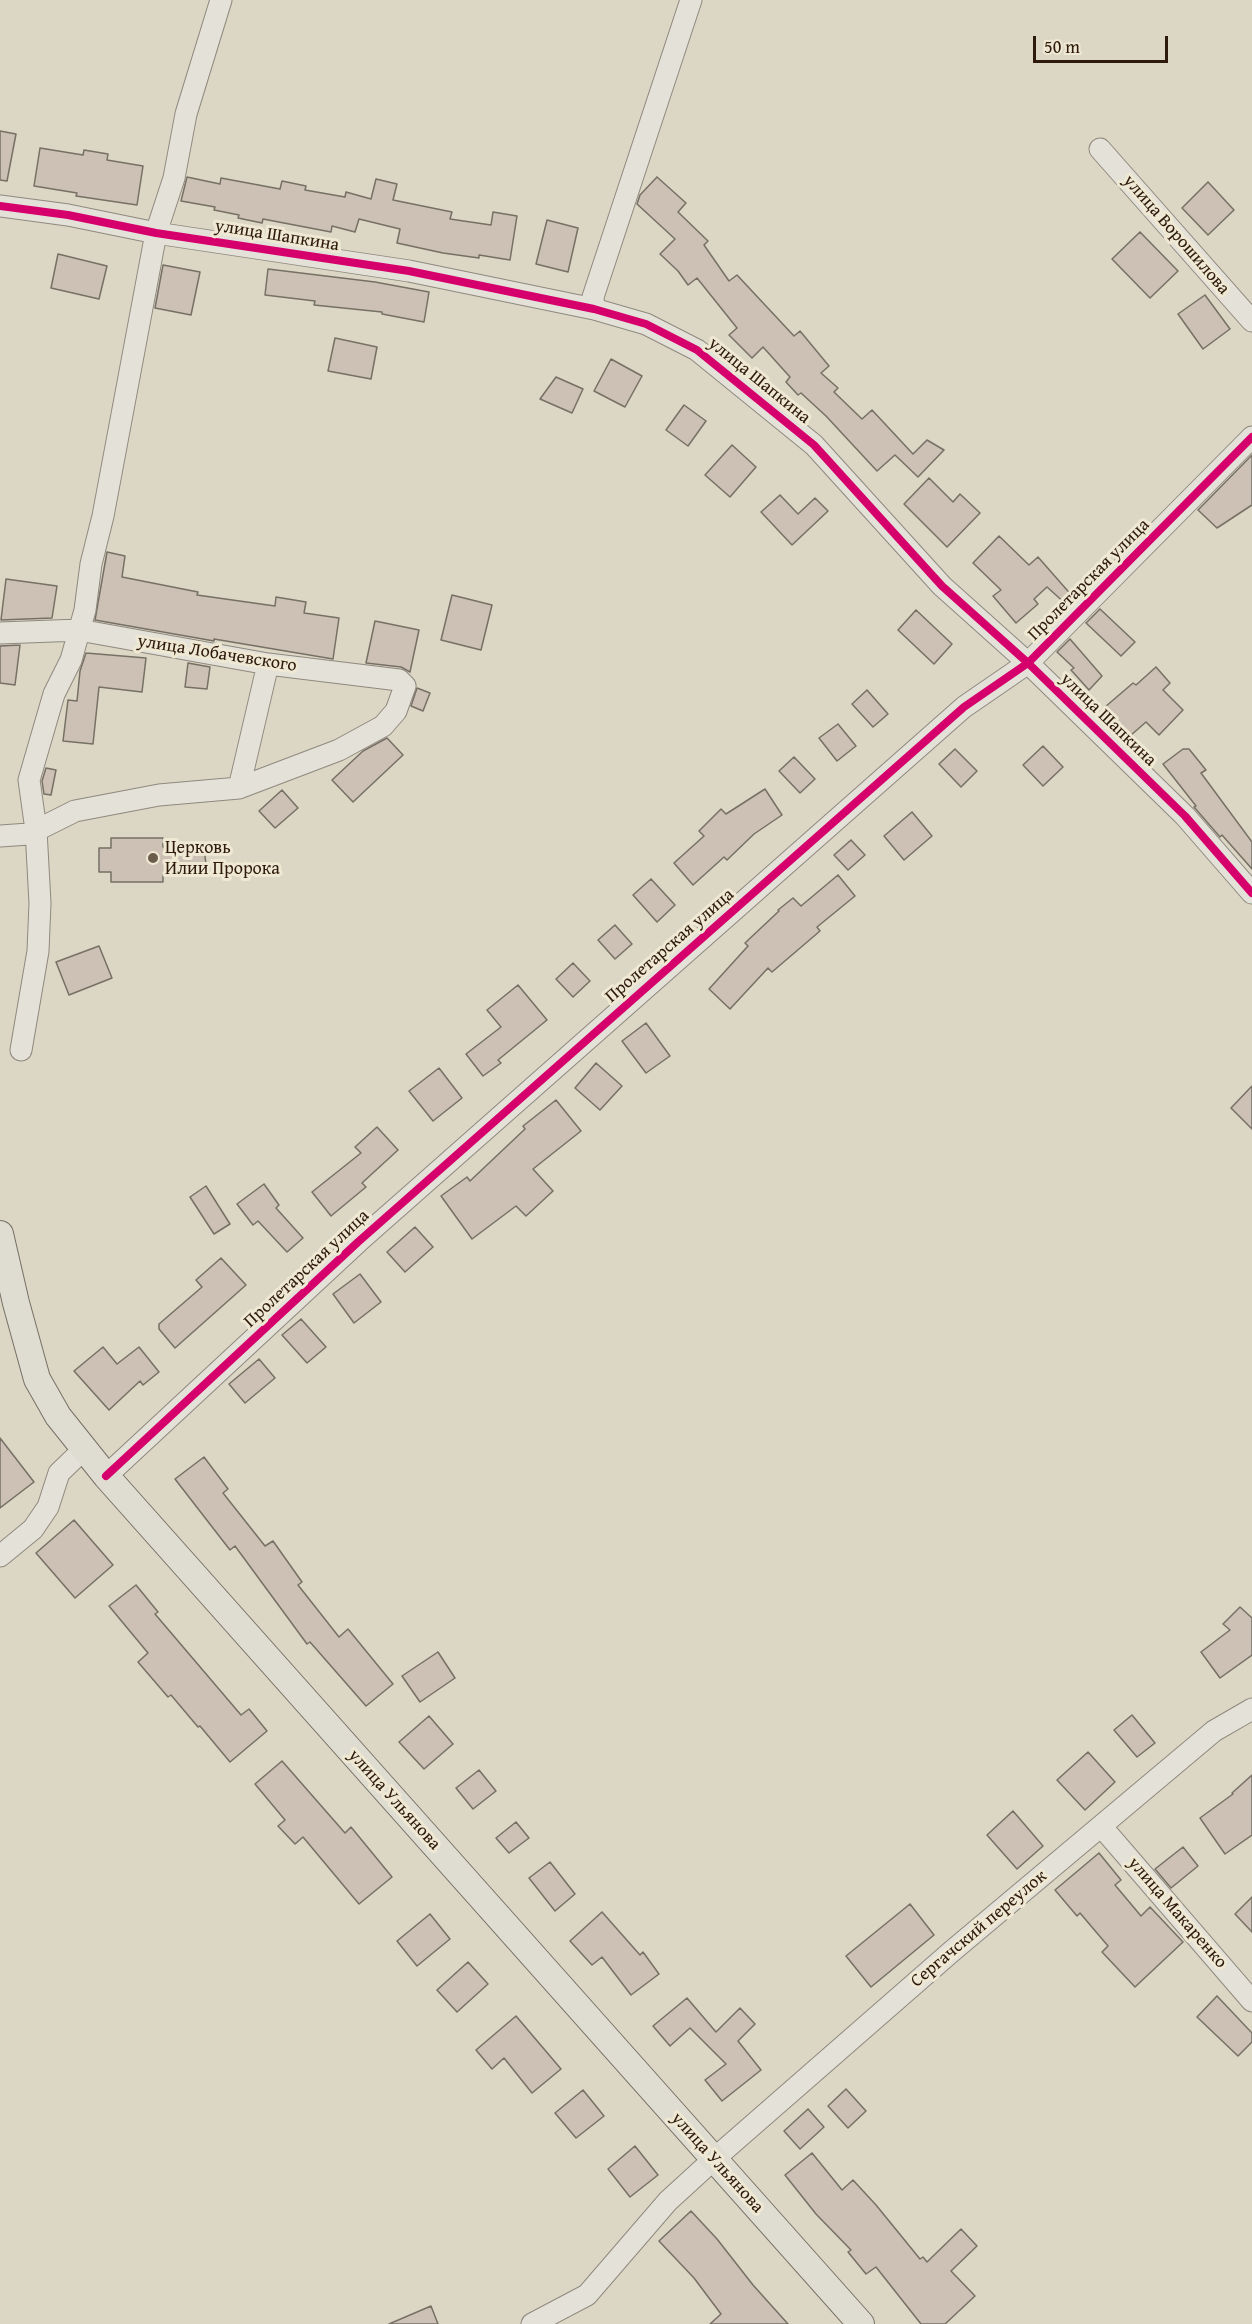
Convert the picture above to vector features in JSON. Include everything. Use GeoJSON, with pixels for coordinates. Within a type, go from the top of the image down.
{"type":"FeatureCollection","features":[{"type":"Feature","properties":{"kind":"main road","name":"улица Ульянова"},"geometry":{"type":"LineString","coordinates":[[0,1234],[37,1379],[58,1416],[84,1449],[861,2324]]}},
{"type":"Feature","properties":{"kind":"street"},"geometry":{"type":"LineString","coordinates":[[21,1050],[38,951],[40,903],[36,830],[29,780],[54,694],[71,660],[85,610],[91,564],[103,516],[156,233],[174,178],[186,114],[221,0]]}},
{"type":"Feature","properties":{"kind":"street"},"geometry":{"type":"LineString","coordinates":[[594,309],[593,297],[691,0]]}},
{"type":"Feature","properties":{"kind":"street","name":"улица Ворошилова"},"geometry":{"type":"LineString","coordinates":[[1100,148],[1252,321]]}},
{"type":"Feature","properties":{"kind":"street","name":"улица Шапкина"},"geometry":{"type":"LineString","coordinates":[[0,206],[68,215],[156,233],[409,271],[594,309],[646,324],[697,350],[814,444],[942,586],[1028,663],[1185,816],[1252,893]]}},
{"type":"Feature","properties":{"kind":"street","name":"Пролетарская улица"},"geometry":{"type":"LineString","coordinates":[[106,1476],[358,1242],[955,714],[1028,663],[1252,436]]}},
{"type":"Feature","properties":{"kind":"street","name":"улица Лобачевского"},"geometry":{"type":"LineString","coordinates":[[0,633],[79,630],[268,664],[399,680],[405,686],[396,711],[383,726],[339,750],[239,788]]}},
{"type":"Feature","properties":{"kind":"street"},"geometry":{"type":"LineString","coordinates":[[0,836],[29,834],[75,811],[159,795],[239,788],[268,664]]}},
{"type":"Feature","properties":{"kind":"street"},"geometry":{"type":"LineString","coordinates":[[0,1556],[33,1529],[48,1507],[59,1473],[84,1449]]}},
{"type":"Feature","properties":{"kind":"street","name":"Сергачский переулок"},"geometry":{"type":"LineString","coordinates":[[587,2295],[668,2201],[714,2159],[951,1952],[1214,1731],[1252,1709]]}},
{"type":"Feature","properties":{"kind":"street","name":"улица Макаренко"},"geometry":{"type":"LineString","coordinates":[[1101,1826],[1252,2001]]}},
{"type":"Feature","properties":{"kind":"street"},"geometry":{"type":"LineString","coordinates":[[532,2324],[587,2295]]}},
{"type":"Feature","properties":{"kind":"street"},"geometry":{"type":"LineString","coordinates":[[570,2324],[587,2295]]}},
{"type":"Feature","properties":{"kind":"building"},"geometry":{"type":"Polygon","coordinates":[[[0,131],[16,134],[7,181],[0,180],[0,131]]]}},
{"type":"Feature","properties":{"kind":"building"},"geometry":{"type":"Polygon","coordinates":[[[40,148],[83,155],[84,150],[108,154],[107,160],[143,166],[137,205],[76,196],[77,193],[34,186],[40,148]]]}},
{"type":"Feature","properties":{"kind":"building"},"geometry":{"type":"Polygon","coordinates":[[[187,177],[220,184],[221,178],[280,189],[282,181],[306,186],[305,190],[345,197],[346,192],[371,199],[376,179],[397,184],[393,200],[452,212],[450,219],[491,225],[493,212],[517,216],[510,260],[443,253],[397,243],[400,229],[359,219],[355,232],[332,226],[331,232],[263,219],[262,223],[238,218],[239,215],[214,210],[215,207],[181,201],[187,177]]]}},
{"type":"Feature","properties":{"kind":"building"},"geometry":{"type":"Polygon","coordinates":[[[657,177],[686,203],[678,212],[708,241],[704,245],[729,281],[737,275],[794,336],[800,331],[829,366],[821,373],[838,388],[834,392],[862,419],[872,410],[913,454],[927,440],[944,450],[918,477],[895,455],[877,471],[826,416],[801,393],[798,395],[786,382],[790,377],[763,347],[752,358],[729,335],[737,328],[697,278],[688,285],[678,271],[660,254],[675,239],[637,204],[640,195],[657,177]]]}},
{"type":"Feature","properties":{"kind":"building"},"geometry":{"type":"Polygon","coordinates":[[[1208,182],[1234,210],[1208,235],[1182,208],[1208,182]]]}},
{"type":"Feature","properties":{"kind":"building"},"geometry":{"type":"Polygon","coordinates":[[[547,220],[578,228],[568,272],[536,264],[547,220]]]}},
{"type":"Feature","properties":{"kind":"building"},"geometry":{"type":"Polygon","coordinates":[[[1140,232],[1178,271],[1150,298],[1112,259],[1140,232]]]}},
{"type":"Feature","properties":{"kind":"building"},"geometry":{"type":"Polygon","coordinates":[[[58,254],[107,266],[99,299],[51,288],[58,254]]]}},
{"type":"Feature","properties":{"kind":"building"},"geometry":{"type":"Polygon","coordinates":[[[163,265],[200,272],[191,315],[155,308],[163,265]]]}},
{"type":"Feature","properties":{"kind":"building"},"geometry":{"type":"Polygon","coordinates":[[[268,269],[375,282],[429,292],[424,322],[382,314],[382,312],[314,305],[315,301],[265,295],[268,269]]]}},
{"type":"Feature","properties":{"kind":"building"},"geometry":{"type":"Polygon","coordinates":[[[1205,295],[1230,329],[1203,349],[1178,314],[1205,295]]]}},
{"type":"Feature","properties":{"kind":"building"},"geometry":{"type":"Polygon","coordinates":[[[335,338],[377,347],[371,379],[328,371],[335,338]]]}},
{"type":"Feature","properties":{"kind":"building"},"geometry":{"type":"Polygon","coordinates":[[[611,359],[642,376],[625,407],[594,391],[611,359]]]}},
{"type":"Feature","properties":{"kind":"building"},"geometry":{"type":"Polygon","coordinates":[[[556,377],[583,389],[572,413],[540,399],[556,377]]]}},
{"type":"Feature","properties":{"kind":"building"},"geometry":{"type":"Polygon","coordinates":[[[684,405],[706,421],[688,446],[666,430],[684,405]]]}},
{"type":"Feature","properties":{"kind":"building"},"geometry":{"type":"Polygon","coordinates":[[[732,445],[756,467],[730,497],[705,475],[732,445]]]}},
{"type":"Feature","properties":{"kind":"building"},"geometry":{"type":"Polygon","coordinates":[[[1252,455],[1252,505],[1217,528],[1198,510],[1252,455]]]}},
{"type":"Feature","properties":{"kind":"building"},"geometry":{"type":"Polygon","coordinates":[[[929,478],[953,502],[960,494],[980,513],[947,547],[904,504],[929,478]]]}},
{"type":"Feature","properties":{"kind":"building"},"geometry":{"type":"Polygon","coordinates":[[[780,495],[798,514],[815,498],[828,511],[792,545],[761,512],[780,495]]]}},
{"type":"Feature","properties":{"kind":"building"},"geometry":{"type":"Polygon","coordinates":[[[999,536],[1029,565],[1038,557],[1074,598],[1067,605],[1047,587],[1034,599],[1038,604],[1016,623],[993,596],[1001,590],[973,563],[999,536]]]}},
{"type":"Feature","properties":{"kind":"building"},"geometry":{"type":"Polygon","coordinates":[[[107,552],[125,556],[122,577],[198,592],[197,595],[275,606],[276,597],[306,602],[304,613],[339,618],[333,659],[95,620],[107,552]]]}},
{"type":"Feature","properties":{"kind":"building"},"geometry":{"type":"Polygon","coordinates":[[[6,579],[57,586],[52,618],[1,620],[6,579]]]}},
{"type":"Feature","properties":{"kind":"building"},"geometry":{"type":"Polygon","coordinates":[[[452,595],[492,605],[481,650],[441,640],[452,595]]]}},
{"type":"Feature","properties":{"kind":"building"},"geometry":{"type":"Polygon","coordinates":[[[1100,609],[1135,642],[1121,656],[1086,623],[1100,609]]]}},
{"type":"Feature","properties":{"kind":"building"},"geometry":{"type":"Polygon","coordinates":[[[916,610],[952,644],[934,664],[898,630],[916,610]]]}},
{"type":"Feature","properties":{"kind":"building"},"geometry":{"type":"Polygon","coordinates":[[[375,621],[419,630],[410,672],[401,667],[366,663],[375,621]]]}},
{"type":"Feature","properties":{"kind":"building"},"geometry":{"type":"Polygon","coordinates":[[[1070,639],[1102,676],[1089,690],[1071,670],[1074,668],[1057,652],[1070,639]]]}},
{"type":"Feature","properties":{"kind":"building"},"geometry":{"type":"Polygon","coordinates":[[[20,645],[15,685],[0,683],[0,646],[20,645]]]}},
{"type":"Feature","properties":{"kind":"building"},"geometry":{"type":"Polygon","coordinates":[[[86,653],[146,658],[142,692],[99,687],[93,744],[63,741],[68,700],[77,701],[80,671],[86,653]]]}},
{"type":"Feature","properties":{"kind":"building"},"geometry":{"type":"Polygon","coordinates":[[[188,663],[210,667],[207,689],[185,687],[188,663]]]}},
{"type":"Feature","properties":{"kind":"building"},"geometry":{"type":"Polygon","coordinates":[[[1156,667],[1170,683],[1163,690],[1183,710],[1159,735],[1146,722],[1130,736],[1105,707],[1133,683],[1136,685],[1156,667]]]}},
{"type":"Feature","properties":{"kind":"building"},"geometry":{"type":"Polygon","coordinates":[[[417,688],[430,693],[423,711],[411,706],[417,688]]]}},
{"type":"Feature","properties":{"kind":"building"},"geometry":{"type":"Polygon","coordinates":[[[867,690],[888,714],[873,727],[852,704],[867,690]]]}},
{"type":"Feature","properties":{"kind":"building"},"geometry":{"type":"Polygon","coordinates":[[[838,724],[856,746],[837,761],[819,738],[838,724]]]}},
{"type":"Feature","properties":{"kind":"building"},"geometry":{"type":"Polygon","coordinates":[[[387,738],[403,755],[353,802],[332,780],[363,751],[387,738]]]}},
{"type":"Feature","properties":{"kind":"building"},"geometry":{"type":"Polygon","coordinates":[[[1043,746],[1063,767],[1043,786],[1023,765],[1043,746]]]}},
{"type":"Feature","properties":{"kind":"building"},"geometry":{"type":"Polygon","coordinates":[[[955,749],[977,771],[961,787],[939,764],[955,749]]]}},
{"type":"Feature","properties":{"kind":"building"},"geometry":{"type":"Polygon","coordinates":[[[1183,749],[1189,749],[1206,770],[1201,773],[1252,842],[1252,869],[1194,807],[1196,806],[1163,764],[1183,749]]]}},
{"type":"Feature","properties":{"kind":"building"},"geometry":{"type":"Polygon","coordinates":[[[794,757],[815,779],[800,793],[779,771],[794,757]]]}},
{"type":"Feature","properties":{"kind":"building"},"geometry":{"type":"Polygon","coordinates":[[[46,768],[56,770],[51,795],[44,794],[42,781],[46,768]]]}},
{"type":"Feature","properties":{"kind":"building"},"geometry":{"type":"Polygon","coordinates":[[[765,789],[782,815],[754,834],[727,860],[724,857],[693,885],[674,863],[704,836],[699,831],[721,809],[726,814],[765,789]]]}},
{"type":"Feature","properties":{"kind":"building"},"geometry":{"type":"Polygon","coordinates":[[[282,790],[298,808],[275,828],[259,811],[282,790]]]}},
{"type":"Feature","properties":{"kind":"building"},"geometry":{"type":"Polygon","coordinates":[[[912,812],[932,836],[904,860],[884,836],[912,812]]]}},
{"type":"Feature","properties":{"kind":"building","name":"Церковь Илии Пророка"},"geometry":{"type":"Polygon","coordinates":[[[111,838],[163,838],[163,847],[192,847],[200,851],[205,856],[206,864],[192,874],[163,874],[163,882],[111,882],[111,872],[99,872],[99,848],[111,848],[111,838]]]}},
{"type":"Feature","properties":{"kind":"building"},"geometry":{"type":"Polygon","coordinates":[[[851,840],[865,855],[848,870],[834,855],[851,840]]]}},
{"type":"Feature","properties":{"kind":"building"},"geometry":{"type":"Polygon","coordinates":[[[838,875],[855,896],[817,927],[820,931],[772,972],[768,968],[730,1009],[709,989],[748,946],[745,943],[778,910],[793,898],[801,906],[838,875]]]}},
{"type":"Feature","properties":{"kind":"building"},"geometry":{"type":"Polygon","coordinates":[[[651,879],[675,905],[657,922],[633,895],[651,879]]]}},
{"type":"Feature","properties":{"kind":"building"},"geometry":{"type":"Polygon","coordinates":[[[615,925],[632,944],[615,959],[598,940],[615,925]]]}},
{"type":"Feature","properties":{"kind":"building"},"geometry":{"type":"Polygon","coordinates":[[[99,946],[112,978],[69,995],[56,962],[99,946]]]}},
{"type":"Feature","properties":{"kind":"building"},"geometry":{"type":"Polygon","coordinates":[[[573,963],[590,981],[573,997],[556,979],[573,963]]]}},
{"type":"Feature","properties":{"kind":"building"},"geometry":{"type":"Polygon","coordinates":[[[518,985],[547,1020],[498,1060],[501,1063],[483,1076],[466,1054],[501,1027],[487,1010],[518,985]]]}},
{"type":"Feature","properties":{"kind":"building"},"geometry":{"type":"Polygon","coordinates":[[[646,1023],[670,1056],[646,1073],[622,1041],[646,1023]]]}},
{"type":"Feature","properties":{"kind":"building"},"geometry":{"type":"Polygon","coordinates":[[[596,1063],[622,1086],[600,1110],[575,1088],[596,1063]]]}},
{"type":"Feature","properties":{"kind":"building"},"geometry":{"type":"Polygon","coordinates":[[[439,1068],[462,1098],[433,1121],[409,1091],[439,1068]]]}},
{"type":"Feature","properties":{"kind":"building"},"geometry":{"type":"Polygon","coordinates":[[[1252,1086],[1252,1129],[1231,1108],[1252,1086]]]}},
{"type":"Feature","properties":{"kind":"building"},"geometry":{"type":"Polygon","coordinates":[[[556,1100],[581,1131],[533,1169],[553,1191],[526,1216],[516,1206],[472,1239],[441,1196],[467,1177],[470,1181],[525,1129],[523,1126],[556,1100]]]}},
{"type":"Feature","properties":{"kind":"building"},"geometry":{"type":"Polygon","coordinates":[[[377,1127],[398,1150],[362,1183],[366,1187],[331,1216],[312,1192],[361,1153],[355,1147],[377,1127]]]}},
{"type":"Feature","properties":{"kind":"building"},"geometry":{"type":"Polygon","coordinates":[[[264,1184],[279,1205],[276,1208],[303,1238],[287,1252],[258,1221],[253,1225],[237,1204],[264,1184]]]}},
{"type":"Feature","properties":{"kind":"building"},"geometry":{"type":"Polygon","coordinates":[[[206,1186],[230,1224],[214,1234],[190,1197],[206,1186]]]}},
{"type":"Feature","properties":{"kind":"building"},"geometry":{"type":"Polygon","coordinates":[[[415,1227],[433,1247],[405,1272],[387,1252],[415,1227]]]}},
{"type":"Feature","properties":{"kind":"building"},"geometry":{"type":"Polygon","coordinates":[[[221,1258],[246,1285],[175,1348],[159,1329],[159,1324],[202,1287],[196,1280],[221,1258]]]}},
{"type":"Feature","properties":{"kind":"building"},"geometry":{"type":"Polygon","coordinates":[[[360,1274],[381,1302],[354,1323],[333,1294],[360,1274]]]}},
{"type":"Feature","properties":{"kind":"building"},"geometry":{"type":"Polygon","coordinates":[[[301,1319],[326,1347],[307,1363],[282,1335],[301,1319]]]}},
{"type":"Feature","properties":{"kind":"building"},"geometry":{"type":"Polygon","coordinates":[[[103,1347],[117,1364],[139,1347],[159,1372],[143,1385],[140,1381],[109,1410],[74,1371],[103,1347]]]}},
{"type":"Feature","properties":{"kind":"building"},"geometry":{"type":"Polygon","coordinates":[[[259,1359],[275,1378],[245,1403],[229,1384],[259,1359]]]}},
{"type":"Feature","properties":{"kind":"building"},"geometry":{"type":"Polygon","coordinates":[[[0,1438],[34,1482],[0,1508],[0,1438]]]}},
{"type":"Feature","properties":{"kind":"building"},"geometry":{"type":"Polygon","coordinates":[[[204,1457],[228,1489],[223,1493],[265,1546],[273,1541],[302,1582],[298,1585],[339,1637],[348,1629],[393,1684],[366,1706],[310,1642],[307,1644],[235,1546],[230,1550],[175,1479],[204,1457]]]}},
{"type":"Feature","properties":{"kind":"building"},"geometry":{"type":"Polygon","coordinates":[[[74,1520],[113,1565],[75,1598],[36,1553],[74,1520]]]}},
{"type":"Feature","properties":{"kind":"building"},"geometry":{"type":"Polygon","coordinates":[[[136,1585],[158,1612],[155,1614],[241,1715],[249,1709],[267,1731],[230,1762],[200,1726],[198,1727],[171,1695],[168,1697],[138,1662],[148,1653],[109,1606],[136,1585]]]}},
{"type":"Feature","properties":{"kind":"building"},"geometry":{"type":"Polygon","coordinates":[[[1240,1607],[1252,1618],[1252,1655],[1220,1678],[1201,1652],[1230,1630],[1223,1624],[1240,1607]]]}},
{"type":"Feature","properties":{"kind":"building"},"geometry":{"type":"Polygon","coordinates":[[[438,1652],[455,1678],[420,1702],[402,1676],[438,1652]]]}},
{"type":"Feature","properties":{"kind":"building"},"geometry":{"type":"Polygon","coordinates":[[[1132,1715],[1155,1743],[1137,1757],[1114,1730],[1132,1715]]]}},
{"type":"Feature","properties":{"kind":"building"},"geometry":{"type":"Polygon","coordinates":[[[429,1716],[453,1744],[424,1769],[399,1742],[429,1716]]]}},
{"type":"Feature","properties":{"kind":"building"},"geometry":{"type":"Polygon","coordinates":[[[1088,1752],[1115,1782],[1085,1810],[1057,1780],[1088,1752]]]}},
{"type":"Feature","properties":{"kind":"building"},"geometry":{"type":"Polygon","coordinates":[[[282,1761],[345,1833],[351,1827],[392,1877],[359,1904],[303,1837],[295,1844],[278,1826],[285,1820],[255,1784],[282,1761]]]}},
{"type":"Feature","properties":{"kind":"building"},"geometry":{"type":"Polygon","coordinates":[[[479,1770],[496,1791],[473,1809],[456,1788],[479,1770]]]}},
{"type":"Feature","properties":{"kind":"building"},"geometry":{"type":"Polygon","coordinates":[[[1252,1775],[1252,1835],[1225,1854],[1200,1818],[1233,1794],[1252,1775]]]}},
{"type":"Feature","properties":{"kind":"building"},"geometry":{"type":"Polygon","coordinates":[[[1013,1811],[1043,1846],[1017,1869],[987,1835],[1013,1811]]]}},
{"type":"Feature","properties":{"kind":"building"},"geometry":{"type":"Polygon","coordinates":[[[516,1822],[529,1838],[509,1853],[496,1838],[516,1822]]]}},
{"type":"Feature","properties":{"kind":"building"},"geometry":{"type":"Polygon","coordinates":[[[1183,1847],[1198,1866],[1171,1888],[1155,1869],[1183,1847]]]}},
{"type":"Feature","properties":{"kind":"building"},"geometry":{"type":"Polygon","coordinates":[[[1099,1853],[1121,1880],[1115,1885],[1141,1916],[1150,1907],[1183,1942],[1135,1987],[1102,1952],[1108,1946],[1080,1913],[1077,1916],[1055,1890],[1099,1853]]]}},
{"type":"Feature","properties":{"kind":"building"},"geometry":{"type":"Polygon","coordinates":[[[550,1862],[575,1894],[555,1911],[529,1878],[550,1862]]]}},
{"type":"Feature","properties":{"kind":"building"},"geometry":{"type":"Polygon","coordinates":[[[1252,1897],[1252,1932],[1235,1914],[1252,1897]]]}},
{"type":"Feature","properties":{"kind":"building"},"geometry":{"type":"Polygon","coordinates":[[[910,1904],[934,1935],[871,1987],[846,1956],[910,1904]]]}},
{"type":"Feature","properties":{"kind":"building"},"geometry":{"type":"Polygon","coordinates":[[[602,1912],[640,1955],[643,1952],[659,1974],[631,1995],[602,1957],[592,1965],[570,1941],[602,1912]]]}},
{"type":"Feature","properties":{"kind":"building"},"geometry":{"type":"Polygon","coordinates":[[[430,1914],[450,1939],[417,1966],[397,1941],[430,1914]]]}},
{"type":"Feature","properties":{"kind":"building"},"geometry":{"type":"Polygon","coordinates":[[[468,1962],[488,1984],[457,2012],[437,1990],[468,1962]]]}},
{"type":"Feature","properties":{"kind":"building"},"geometry":{"type":"Polygon","coordinates":[[[1217,1996],[1252,2033],[1252,2042],[1238,2056],[1197,2017],[1217,1996]]]}},
{"type":"Feature","properties":{"kind":"building"},"geometry":{"type":"Polygon","coordinates":[[[687,1998],[716,2032],[740,2008],[755,2024],[738,2041],[761,2070],[722,2101],[705,2080],[726,2064],[690,2028],[670,2046],[653,2026],[687,1998]]]}},
{"type":"Feature","properties":{"kind":"building"},"geometry":{"type":"Polygon","coordinates":[[[516,2016],[561,2069],[532,2093],[504,2058],[492,2069],[476,2050],[516,2016]]]}},
{"type":"Feature","properties":{"kind":"building"},"geometry":{"type":"Polygon","coordinates":[[[846,2089],[866,2111],[848,2128],[828,2106],[846,2089]]]}},
{"type":"Feature","properties":{"kind":"building"},"geometry":{"type":"Polygon","coordinates":[[[583,2090],[604,2116],[576,2138],[555,2113],[583,2090]]]}},
{"type":"Feature","properties":{"kind":"building"},"geometry":{"type":"Polygon","coordinates":[[[808,2109],[824,2127],[800,2149],[784,2131],[808,2109]]]}},
{"type":"Feature","properties":{"kind":"building"},"geometry":{"type":"Polygon","coordinates":[[[635,2146],[658,2175],[630,2197],[608,2169],[635,2146]]]}},
{"type":"Feature","properties":{"kind":"building"},"geometry":{"type":"Polygon","coordinates":[[[812,2153],[842,2190],[853,2180],[920,2259],[923,2257],[927,2262],[961,2229],[977,2246],[951,2271],[975,2296],[945,2324],[921,2324],[876,2267],[866,2274],[848,2252],[851,2250],[816,2214],[785,2175],[812,2153]]]}},
{"type":"Feature","properties":{"kind":"building"},"geometry":{"type":"Polygon","coordinates":[[[691,2211],[788,2324],[710,2324],[721,2314],[694,2278],[659,2241],[691,2211]]]}},
{"type":"Feature","properties":{"kind":"building"},"geometry":{"type":"Polygon","coordinates":[[[431,2306],[438,2324],[389,2324],[431,2306]]]}},
{"type":"Feature","properties":{"kind":"cycle path"},"geometry":{"type":"LineString","coordinates":[[0,206],[68,215],[156,233],[409,271],[594,309],[646,324],[697,350],[814,445],[942,586],[1028,663],[1185,816],[1252,893]]}},
{"type":"Feature","properties":{"kind":"cycle path"},"geometry":{"type":"LineString","coordinates":[[106,1476],[358,1242],[964,707],[1028,663],[1252,437]]}},
{"type":"Feature","properties":{"kind":"place","name":"Церковь Илии Пророка"},"geometry":{"type":"Point","coordinates":[153,858]}}]}
